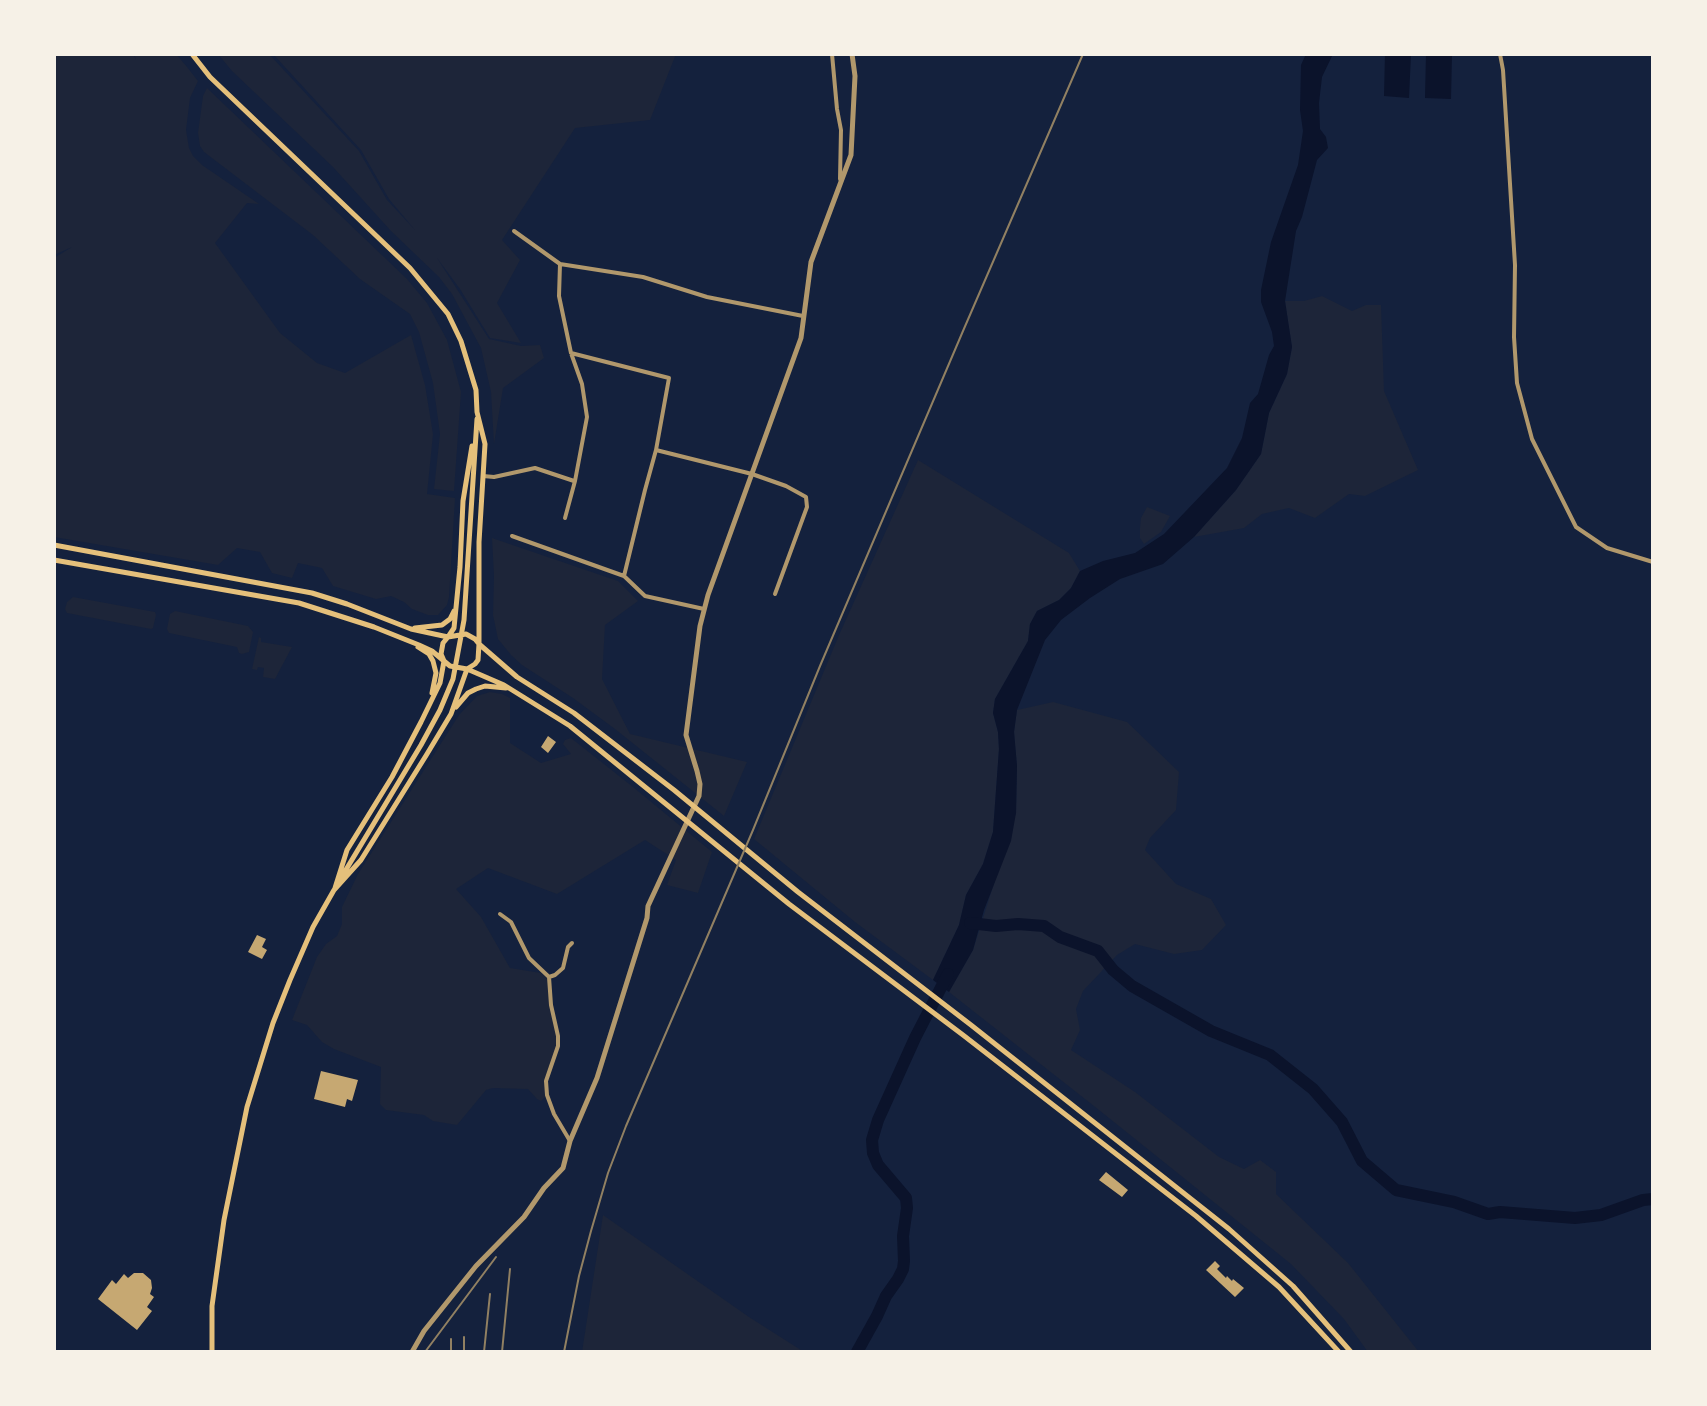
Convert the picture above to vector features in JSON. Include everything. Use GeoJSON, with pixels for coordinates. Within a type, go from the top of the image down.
{"type":"FeatureCollection","features":[{"type":"Feature","properties":{"kind":"main road"},"geometry":{"type":"LineString","coordinates":[[192,54],[210,77],[410,268],[432,293],[448,314],[461,341],[476,390],[477,412],[466,597],[453,679],[421,745],[327,900],[273,1023],[247,1107],[224,1220],[212,1306],[212,1352]]}},
{"type":"Feature","properties":{"kind":"main road"},"geometry":{"type":"LineString","coordinates":[[451,714],[467,669],[478,660],[479,542],[485,444],[477,412]]}},
{"type":"Feature","properties":{"kind":"main road"},"geometry":{"type":"LineString","coordinates":[[334,890],[347,850],[392,777],[440,683],[444,661],[441,650],[454,628],[457,607],[463,501],[477,412]]}},
{"type":"Feature","properties":{"kind":"main road"},"geometry":{"type":"LineString","coordinates":[[54,545],[312,593],[411,629],[448,637],[466,634],[475,639],[517,677],[574,713],[674,790],[798,892],[1216,1219],[1263,1258],[1316,1310],[1351,1352]]}},
{"type":"Feature","properties":{"kind":"main road"},"geometry":{"type":"LineString","coordinates":[[54,560],[299,603],[343,616],[432,651],[450,666],[467,669],[515,690],[570,726],[789,904],[963,1035],[1229,1243],[1279,1287],[1339,1352]]}},
{"type":"Feature","properties":{"kind":"main road"},"geometry":{"type":"LineString","coordinates":[[343,616],[347,604]]}},
{"type":"Feature","properties":{"kind":"main road"},"geometry":{"type":"LineString","coordinates":[[411,629],[442,625],[457,607]]}},
{"type":"Feature","properties":{"kind":"main road"},"geometry":{"type":"LineString","coordinates":[[406,641],[429,654],[436,673],[435,685],[421,722]]}},
{"type":"Feature","properties":{"kind":"main road"},"geometry":{"type":"LineString","coordinates":[[334,890],[361,860],[451,714],[468,693],[485,686],[515,690]]}},
{"type":"Feature","properties":{"kind":"street"},"geometry":{"type":"LineString","coordinates":[[832,54],[841,130],[840,184]]}},
{"type":"Feature","properties":{"kind":"street"},"geometry":{"type":"LineString","coordinates":[[412,1352],[424,1331],[476,1266],[524,1217],[544,1188],[563,1168],[570,1141],[597,1078],[647,918],[648,906],[699,796],[700,784],[686,735],[700,626],[801,338],[811,262],[851,155],[855,76],[852,54]]}},
{"type":"Feature","properties":{"kind":"street"},"geometry":{"type":"LineString","coordinates":[[1500,54],[1515,265],[1517,383],[1532,439],[1576,527],[1607,548],[1653,562]]}},
{"type":"Feature","properties":{"kind":"street"},"geometry":{"type":"LineString","coordinates":[[514,231],[560,264],[643,277],[707,297],[804,316]]}},
{"type":"Feature","properties":{"kind":"street"},"geometry":{"type":"LineString","coordinates":[[560,264],[559,296],[571,353],[582,384],[587,417],[565,518]]}},
{"type":"Feature","properties":{"kind":"street"},"geometry":{"type":"LineString","coordinates":[[571,353],[669,378],[656,450],[624,576]]}},
{"type":"Feature","properties":{"kind":"street"},"geometry":{"type":"LineString","coordinates":[[656,450],[752,474],[806,497],[807,507],[775,594]]}},
{"type":"Feature","properties":{"kind":"street"},"geometry":{"type":"LineString","coordinates":[[483,476],[494,477],[535,468],[575,481]]}},
{"type":"Feature","properties":{"kind":"street"},"geometry":{"type":"LineString","coordinates":[[512,536],[624,576],[645,596],[704,609]]}},
{"type":"Feature","properties":{"kind":"street"},"geometry":{"type":"LineString","coordinates":[[500,914],[511,922],[529,958],[549,977],[558,1046],[546,1081],[547,1095],[570,1141]]}},
{"type":"Feature","properties":{"kind":"street"},"geometry":{"type":"LineString","coordinates":[[549,977],[563,968],[568,947],[572,943]]}},
{"type":"Feature","properties":{"kind":"shaded area"},"geometry":{"type":"Polygon","coordinates":[[[54,54],[133,54],[136,60],[134,54],[176,54],[198,81],[190,98],[186,130],[193,156],[259,204],[247,203],[215,243],[280,333],[317,363],[345,373],[411,335],[425,385],[433,434],[427,494],[455,498],[449,597],[447,605],[438,615],[412,609],[391,596],[376,599],[333,586],[322,568],[298,563],[292,578],[272,573],[260,552],[237,548],[218,565],[54,537],[54,258],[72,247],[54,255],[54,54]]]}},
{"type":"Feature","properties":{"kind":"shaded area"},"geometry":{"type":"Polygon","coordinates":[[[218,54],[269,54],[359,151],[387,200],[415,230],[389,199],[361,150],[273,54],[676,54],[650,120],[575,128],[502,240],[520,260],[497,303],[521,343],[490,338],[437,258],[489,339],[521,346],[540,345],[544,358],[503,388],[494,444],[491,392],[481,348],[452,294],[333,167],[218,54]]]}},
{"type":"Feature","properties":{"kind":"shaded area"},"geometry":{"type":"Polygon","coordinates":[[[1306,54],[1333,54],[1322,77],[1319,103],[1320,129],[1326,137],[1328,148],[1317,160],[1296,231],[1285,301],[1292,347],[1287,374],[1269,413],[1261,454],[1236,490],[1194,537],[1163,564],[1120,579],[1090,598],[1061,620],[1045,640],[1017,710],[1014,732],[1016,813],[1011,841],[984,910],[973,950],[949,992],[933,980],[959,925],[966,895],[983,864],[993,832],[999,749],[993,713],[995,699],[1028,641],[1030,624],[1037,611],[1059,600],[1071,588],[1080,571],[1135,553],[1164,534],[1227,468],[1242,438],[1250,403],[1258,394],[1274,346],[1261,302],[1261,290],[1271,242],[1298,165],[1303,131],[1301,65],[1306,54]]]}},
{"type":"Feature","properties":{"kind":"shaded area"},"geometry":{"type":"Polygon","coordinates":[[[1385,54],[1411,54],[1409,98],[1384,96],[1385,54]]]}},
{"type":"Feature","properties":{"kind":"shaded area"},"geometry":{"type":"Polygon","coordinates":[[[1426,54],[1452,54],[1451,99],[1425,98],[1426,54]]]}},
{"type":"Feature","properties":{"kind":"shaded area"},"geometry":{"type":"Polygon","coordinates":[[[207,88],[407,279],[427,303],[447,340],[461,392],[454,491],[434,489],[440,434],[433,383],[419,332],[410,314],[360,279],[313,235],[204,152],[198,133],[207,88]]]}},
{"type":"Feature","properties":{"kind":"shaded area"},"geometry":{"type":"Polygon","coordinates":[[[1322,296],[1352,311],[1366,305],[1381,305],[1384,391],[1418,470],[1365,496],[1349,494],[1315,518],[1289,508],[1262,514],[1244,528],[1194,537],[1236,490],[1261,454],[1269,413],[1287,374],[1292,347],[1285,301],[1304,301],[1322,296]]]}},
{"type":"Feature","properties":{"kind":"shaded area"},"geometry":{"type":"Polygon","coordinates":[[[918,460],[1069,553],[1080,571],[1071,588],[1059,600],[1037,611],[1030,624],[1028,641],[995,699],[993,713],[999,749],[993,832],[983,864],[966,895],[959,925],[933,980],[855,922],[754,839],[839,635],[918,460]]]}},
{"type":"Feature","properties":{"kind":"shaded area"},"geometry":{"type":"Polygon","coordinates":[[[1147,507],[1170,516],[1161,532],[1144,544],[1140,538],[1140,528],[1147,507]]]}},
{"type":"Feature","properties":{"kind":"shaded area"},"geometry":{"type":"Polygon","coordinates":[[[492,538],[618,581],[638,601],[605,625],[602,679],[630,734],[747,762],[724,816],[615,729],[511,655],[498,639],[493,615],[492,538]]]}},
{"type":"Feature","properties":{"kind":"shaded area"},"geometry":{"type":"Polygon","coordinates":[[[73,597],[155,612],[153,628],[67,613],[67,602],[73,597]]]}},
{"type":"Feature","properties":{"kind":"shaded area"},"geometry":{"type":"Polygon","coordinates":[[[175,611],[248,626],[253,632],[249,652],[242,654],[237,647],[169,633],[170,614],[175,611]]]}},
{"type":"Feature","properties":{"kind":"shaded area"},"geometry":{"type":"Polygon","coordinates":[[[259,637],[261,642],[292,647],[275,679],[263,677],[264,668],[252,669],[259,637]]]}},
{"type":"Feature","properties":{"kind":"shaded area"},"geometry":{"type":"Polygon","coordinates":[[[490,692],[510,698],[510,743],[541,763],[571,754],[563,744],[571,738],[712,852],[698,893],[667,885],[676,860],[645,840],[557,894],[488,868],[456,889],[481,917],[510,968],[541,973],[548,979],[557,1046],[544,1081],[545,1097],[541,1101],[528,1089],[486,1090],[457,1125],[433,1121],[424,1115],[386,1110],[380,1104],[381,1067],[334,1049],[322,1042],[307,1025],[292,1020],[317,957],[326,944],[337,936],[342,924],[342,907],[358,874],[459,715],[477,696],[490,692]]]}},
{"type":"Feature","properties":{"kind":"shaded area"},"geometry":{"type":"Polygon","coordinates":[[[1053,702],[1127,722],[1179,772],[1176,810],[1150,838],[1145,850],[1176,884],[1211,899],[1226,925],[1202,950],[1174,954],[1135,944],[1117,955],[1083,991],[1076,1009],[1080,1030],[1071,1050],[1135,1092],[1219,1157],[1244,1169],[1260,1160],[1276,1172],[1276,1194],[1348,1263],[1419,1352],[1368,1352],[1344,1319],[1291,1264],[949,992],[973,950],[1016,813],[1014,732],[1017,710],[1053,702]]]}},
{"type":"Feature","properties":{"kind":"shaded area"},"geometry":{"type":"Polygon","coordinates":[[[603,1215],[749,1317],[804,1352],[582,1352],[603,1215]]]}},
{"type":"Feature","properties":{"kind":"building"},"geometry":{"type":"Polygon","coordinates":[[[548,736],[556,742],[548,753],[541,747],[548,736]]]}},
{"type":"Feature","properties":{"kind":"building"},"geometry":{"type":"Polygon","coordinates":[[[257,935],[266,939],[262,947],[267,950],[262,959],[248,952],[257,935]]]}},
{"type":"Feature","properties":{"kind":"building"},"geometry":{"type":"Polygon","coordinates":[[[321,1071],[358,1080],[352,1101],[347,1099],[345,1107],[314,1099],[321,1071]]]}},
{"type":"Feature","properties":{"kind":"building"},"geometry":{"type":"Polygon","coordinates":[[[1106,1172],[1128,1190],[1122,1197],[1099,1180],[1106,1172]]]}},
{"type":"Feature","properties":{"kind":"building"},"geometry":{"type":"Polygon","coordinates":[[[1215,1261],[1220,1266],[1217,1269],[1226,1278],[1233,1279],[1244,1288],[1235,1297],[1206,1270],[1215,1261]]]}},
{"type":"Feature","properties":{"kind":"building"},"geometry":{"type":"Polygon","coordinates":[[[134,1273],[143,1273],[151,1280],[150,1294],[154,1297],[147,1307],[152,1311],[137,1330],[98,1299],[112,1280],[116,1284],[124,1274],[128,1278],[134,1273]]]}},
{"type":"Feature","properties":{"kind":"waterway"},"geometry":{"type":"LineString","coordinates":[[970,923],[1044,926],[1060,937],[1098,951],[1113,970],[1132,986],[1211,1031],[1270,1055],[1313,1089],[1342,1122],[1362,1161],[1396,1190],[1454,1202],[1488,1214],[1500,1212],[1575,1218],[1601,1215],[1653,1199]]}},
{"type":"Feature","properties":{"kind":"waterway"},"geometry":{"type":"LineString","coordinates":[[857,1352],[898,1279],[904,1261],[906,1198],[878,1165],[872,1140],[915,1038],[948,974]]}},
{"type":"Feature","properties":{"kind":"railway"},"geometry":{"type":"LineString","coordinates":[[564,1352],[591,1231],[626,1126],[1083,54]]}},
{"type":"Feature","properties":{"kind":"railway"},"geometry":{"type":"LineString","coordinates":[[425,1352],[496,1257]]}},
{"type":"Feature","properties":{"kind":"railway"},"geometry":{"type":"LineString","coordinates":[[502,1352],[510,1269]]}},
{"type":"Feature","properties":{"kind":"railway"},"geometry":{"type":"LineString","coordinates":[[484,1352],[490,1294]]}},
{"type":"Feature","properties":{"kind":"railway"},"geometry":{"type":"LineString","coordinates":[[464,1337],[464,1352]]}},
{"type":"Feature","properties":{"kind":"railway"},"geometry":{"type":"LineString","coordinates":[[451,1339],[451,1352]]}}]}
